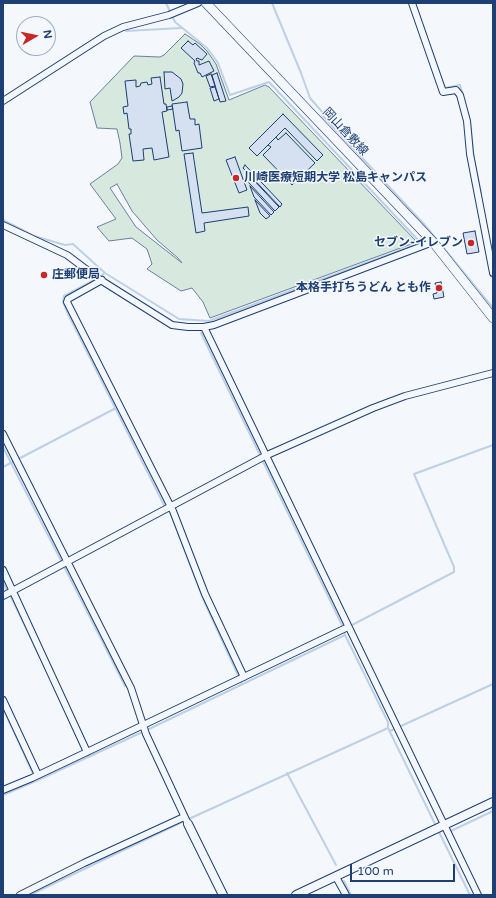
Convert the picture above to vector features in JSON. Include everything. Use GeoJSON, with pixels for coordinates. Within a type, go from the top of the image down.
{"type":"FeatureCollection","features":[{"type":"Feature","properties":{"kind":"main road","name":"岡山倉敷線"},"geometry":{"type":"LineString","coordinates":[[206,3],[433,242],[492,316]]}},
{"type":"Feature","properties":{"kind":"street"},"geometry":{"type":"LineString","coordinates":[[3,101],[104,36],[123,27],[171,14],[198,3]]}},
{"type":"Feature","properties":{"kind":"street"},"geometry":{"type":"LineString","coordinates":[[412,3],[443,92],[456,90],[460,95],[467,121],[470,154],[493,273]]}},
{"type":"Feature","properties":{"kind":"street"},"geometry":{"type":"LineString","coordinates":[[3,225],[67,256],[172,325],[204,327],[214,325],[433,242]]}},
{"type":"Feature","properties":{"kind":"street"},"geometry":{"type":"LineString","coordinates":[[100,279],[68,299],[67,302],[168,508],[241,678]]}},
{"type":"Feature","properties":{"kind":"street"},"geometry":{"type":"LineString","coordinates":[[204,327],[262,457],[345,629],[397,728],[439,827],[478,895]]}},
{"type":"Feature","properties":{"kind":"street"},"geometry":{"type":"LineString","coordinates":[[3,596],[262,457],[373,408],[405,396],[493,373]]}},
{"type":"Feature","properties":{"kind":"street"},"geometry":{"type":"LineString","coordinates":[[3,434],[65,563],[131,688],[144,729],[222,895]]}},
{"type":"Feature","properties":{"kind":"street"},"geometry":{"type":"LineString","coordinates":[[3,570],[87,752]]}},
{"type":"Feature","properties":{"kind":"street"},"geometry":{"type":"LineString","coordinates":[[3,790],[87,752],[144,729],[241,678],[345,629]]}},
{"type":"Feature","properties":{"kind":"street"},"geometry":{"type":"LineString","coordinates":[[3,700],[36,776]]}},
{"type":"Feature","properties":{"kind":"street"},"geometry":{"type":"LineString","coordinates":[[296,895],[493,802]]}},
{"type":"Feature","properties":{"kind":"street"},"geometry":{"type":"LineString","coordinates":[[20,895],[84,863],[186,820]]}},
{"type":"Feature","properties":{"kind":"street"},"geometry":{"type":"LineString","coordinates":[[336,876],[346,895]]}},
{"type":"Feature","properties":{"kind":"shaded area","name":"川崎医療短期大学 松島キャンパス"},"geometry":{"type":"Polygon","coordinates":[[[185,34],[200,44],[216,64],[229,100],[265,85],[269,87],[415,240],[414,243],[210,318],[203,302],[192,288],[181,291],[147,269],[152,264],[147,249],[132,238],[109,241],[97,227],[116,219],[90,184],[118,164],[122,158],[117,129],[97,128],[90,102],[134,56],[160,57],[164,55],[185,34]],[[117,184],[110,188],[136,227],[182,263],[157,240],[132,211],[117,184]]]}},
{"type":"Feature","properties":{"kind":"building"},"geometry":{"type":"Polygon","coordinates":[[[188,41],[193,45],[195,43],[207,54],[202,60],[196,59],[199,61],[199,65],[209,61],[214,71],[202,77],[200,73],[198,73],[194,63],[195,61],[181,48],[188,41]]]}},
{"type":"Feature","properties":{"kind":"building"},"geometry":{"type":"Polygon","coordinates":[[[164,72],[172,72],[181,79],[183,84],[182,93],[179,97],[172,101],[170,88],[165,89],[164,72]]]}},
{"type":"Feature","properties":{"kind":"building"},"geometry":{"type":"Polygon","coordinates":[[[217,73],[226,101],[220,102],[212,75],[217,73]]]}},
{"type":"Feature","properties":{"kind":"building"},"geometry":{"type":"Polygon","coordinates":[[[211,74],[215,86],[210,87],[206,76],[211,74]]]}},
{"type":"Feature","properties":{"kind":"building"},"geometry":{"type":"Polygon","coordinates":[[[160,77],[164,104],[166,104],[167,111],[162,112],[169,157],[154,160],[152,148],[143,149],[144,160],[133,161],[129,134],[131,134],[131,129],[129,129],[127,113],[124,114],[123,107],[128,106],[125,81],[136,80],[136,87],[140,86],[141,83],[147,82],[148,85],[152,84],[151,78],[160,77]]]}},
{"type":"Feature","properties":{"kind":"building"},"geometry":{"type":"Polygon","coordinates":[[[215,87],[219,99],[214,101],[210,88],[215,87]]]}},
{"type":"Feature","properties":{"kind":"building"},"geometry":{"type":"Polygon","coordinates":[[[187,102],[190,119],[195,119],[195,125],[199,124],[202,148],[182,151],[179,130],[176,131],[172,104],[187,102]]]}},
{"type":"Feature","properties":{"kind":"building"},"geometry":{"type":"Polygon","coordinates":[[[172,106],[173,109],[167,110],[167,107],[172,106]]]}},
{"type":"Feature","properties":{"kind":"building"},"geometry":{"type":"Polygon","coordinates":[[[283,114],[323,155],[317,161],[285,128],[257,156],[249,148],[283,114]]]}},
{"type":"Feature","properties":{"kind":"building"},"geometry":{"type":"Polygon","coordinates":[[[286,133],[315,163],[292,185],[263,155],[271,147],[268,145],[276,137],[278,140],[286,133]]]}},
{"type":"Feature","properties":{"kind":"building"},"geometry":{"type":"Polygon","coordinates":[[[193,153],[202,213],[248,207],[249,216],[204,223],[205,231],[196,233],[184,154],[193,153]]]}},
{"type":"Feature","properties":{"kind":"building"},"geometry":{"type":"Polygon","coordinates":[[[235,157],[247,190],[239,193],[226,160],[235,157]]]}},
{"type":"Feature","properties":{"kind":"building"},"geometry":{"type":"Polygon","coordinates":[[[245,165],[282,204],[280,207],[243,168],[245,165]]]}},
{"type":"Feature","properties":{"kind":"building"},"geometry":{"type":"Polygon","coordinates":[[[249,175],[279,207],[275,211],[249,183],[247,177],[249,175]]]}},
{"type":"Feature","properties":{"kind":"building"},"geometry":{"type":"Polygon","coordinates":[[[250,186],[274,212],[271,215],[254,197],[250,186]]]}},
{"type":"Feature","properties":{"kind":"building"},"geometry":{"type":"Polygon","coordinates":[[[255,200],[270,216],[266,219],[260,213],[255,200]]]}},
{"type":"Feature","properties":{"kind":"building","name":"セブン-イレブン"},"geometry":{"type":"Polygon","coordinates":[[[475,231],[479,252],[467,254],[463,233],[475,231]]]}},
{"type":"Feature","properties":{"kind":"building","name":"本格手打ちうどん とも作"},"geometry":{"type":"Polygon","coordinates":[[[441,282],[444,297],[434,299],[433,294],[437,293],[435,283],[441,282]]]}},
{"type":"Feature","properties":{"kind":"waterway"},"geometry":{"type":"LineString","coordinates":[[3,220],[34,236],[65,245],[73,244],[105,273],[179,319],[209,321],[417,244],[418,240],[269,82],[230,95],[218,63],[207,48],[175,22],[166,3]]}},
{"type":"Feature","properties":{"kind":"waterway"},"geometry":{"type":"LineString","coordinates":[[272,3],[310,98],[323,113],[322,115],[423,223],[493,308]]}},
{"type":"Feature","properties":{"kind":"waterway"},"geometry":{"type":"LineString","coordinates":[[415,3],[445,88],[460,85],[463,96]]}},
{"type":"Feature","properties":{"kind":"waterway"},"geometry":{"type":"LineString","coordinates":[[126,31],[181,28]]}},
{"type":"Feature","properties":{"kind":"waterway"},"geometry":{"type":"LineString","coordinates":[[470,120],[474,159],[481,193]]}},
{"type":"Feature","properties":{"kind":"waterway"},"geometry":{"type":"LineString","coordinates":[[104,273],[102,276],[64,296],[63,302],[164,505],[170,512],[204,601],[242,684]]}},
{"type":"Feature","properties":{"kind":"waterway"},"geometry":{"type":"LineString","coordinates":[[201,333],[388,722],[388,728]]}},
{"type":"Feature","properties":{"kind":"waterway"},"geometry":{"type":"LineString","coordinates":[[3,467],[116,408]]}},
{"type":"Feature","properties":{"kind":"waterway"},"geometry":{"type":"LineString","coordinates":[[352,625],[454,572],[454,567],[414,474],[493,445]]}},
{"type":"Feature","properties":{"kind":"waterway"},"geometry":{"type":"LineString","coordinates":[[3,447],[125,686]]}},
{"type":"Feature","properties":{"kind":"waterway"},"geometry":{"type":"LineString","coordinates":[[3,582],[7,591]]}},
{"type":"Feature","properties":{"kind":"waterway"},"geometry":{"type":"LineString","coordinates":[[11,597],[49,676]]}},
{"type":"Feature","properties":{"kind":"waterway"},"geometry":{"type":"LineString","coordinates":[[3,795],[149,729],[345,635]]}},
{"type":"Feature","properties":{"kind":"waterway"},"geometry":{"type":"LineString","coordinates":[[390,731],[493,684]]}},
{"type":"Feature","properties":{"kind":"waterway"},"geometry":{"type":"LineString","coordinates":[[3,708],[34,776]]}},
{"type":"Feature","properties":{"kind":"waterway"},"geometry":{"type":"LineString","coordinates":[[30,895],[180,823],[388,728],[436,826]]}},
{"type":"Feature","properties":{"kind":"waterway"},"geometry":{"type":"LineString","coordinates":[[287,773],[336,865]]}},
{"type":"Feature","properties":{"kind":"waterway"},"geometry":{"type":"LineString","coordinates":[[451,831],[493,811]]}},
{"type":"Feature","properties":{"kind":"waterway"},"geometry":{"type":"LineString","coordinates":[[438,830],[470,895]]}},
{"type":"Feature","properties":{"kind":"waterway"},"geometry":{"type":"LineString","coordinates":[[344,881],[351,895]]}},
{"type":"Feature","properties":{"kind":"place","name":"川崎医療短期大学 松島キャンパス"},"geometry":{"type":"Point","coordinates":[236,178]}},
{"type":"Feature","properties":{"kind":"place","name":"セブン-イレブン"},"geometry":{"type":"Point","coordinates":[471,243]}},
{"type":"Feature","properties":{"kind":"place","name":"庄郵便局"},"geometry":{"type":"Point","coordinates":[44,275]}},
{"type":"Feature","properties":{"kind":"place","name":"本格手打ちうどん とも作"},"geometry":{"type":"Point","coordinates":[439,288]}}]}
